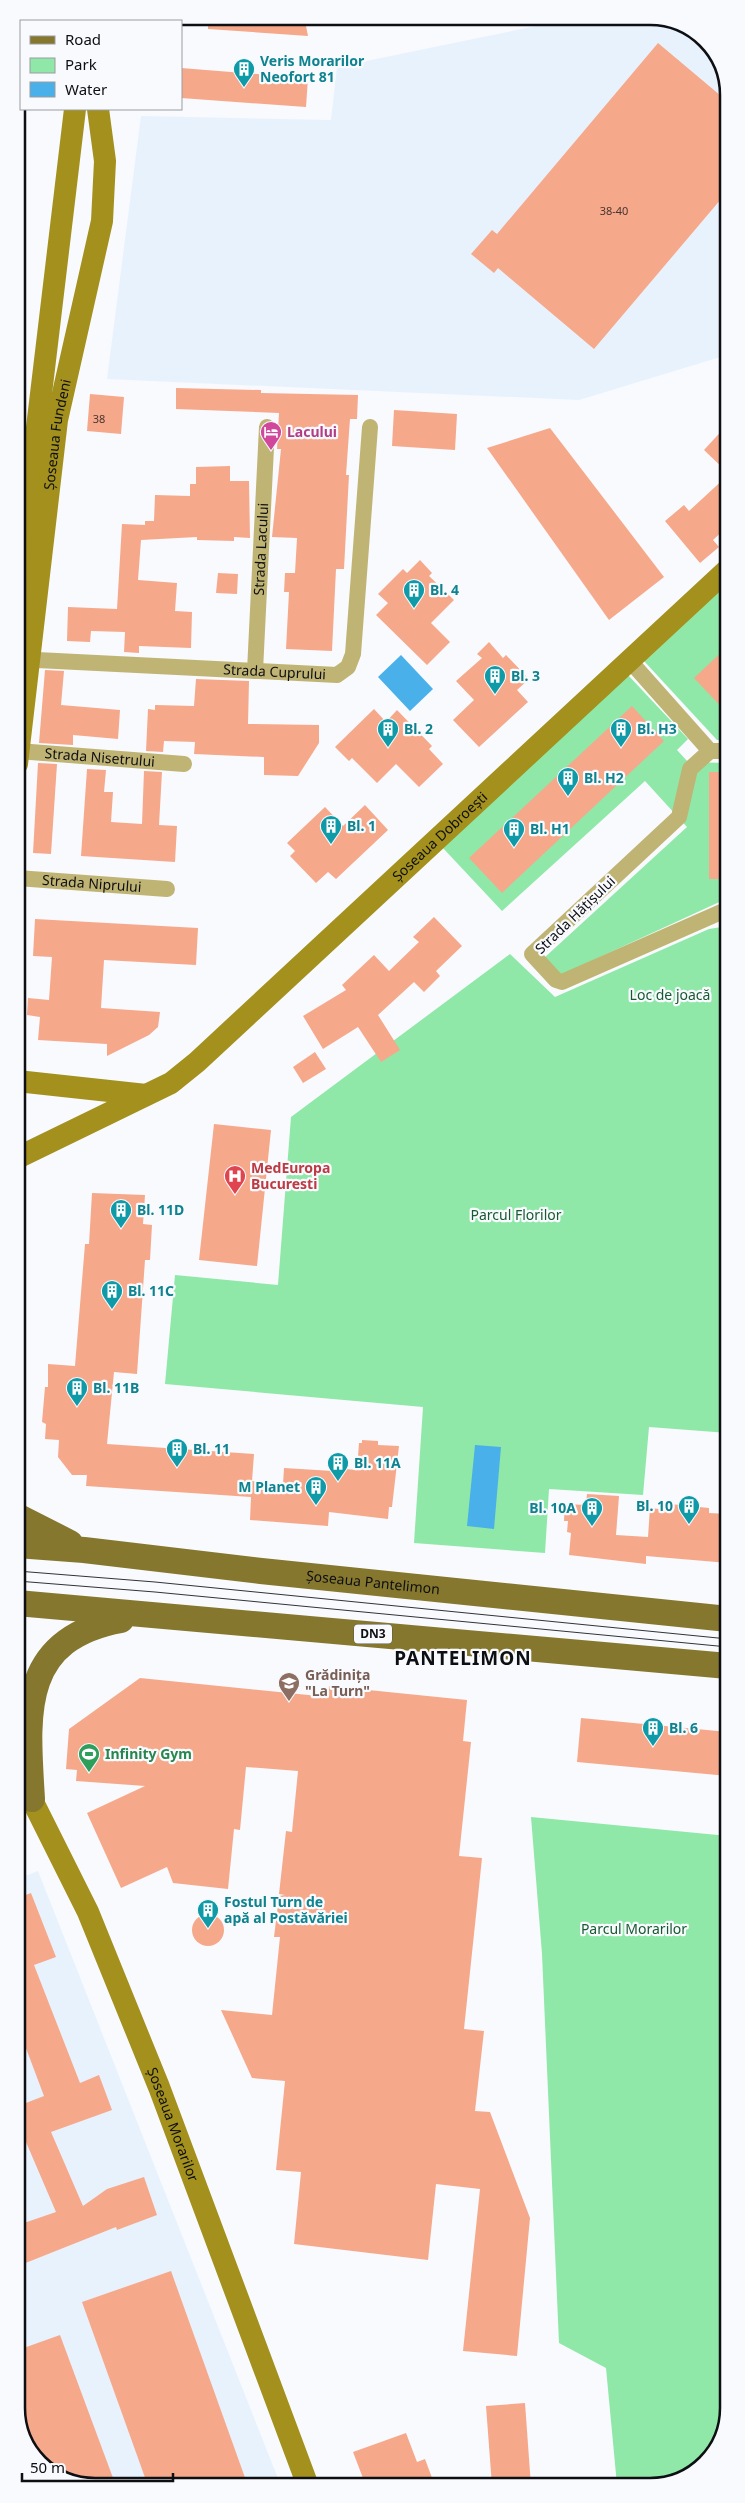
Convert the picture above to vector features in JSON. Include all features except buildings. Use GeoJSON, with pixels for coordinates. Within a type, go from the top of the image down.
{"type":"FeatureCollection","features":[{"type":"Feature","properties":{"kind":"main road","name":"Șoseaua Fundeni"},"geometry":{"type":"LineString","coordinates":[[25,528],[75,110]]}},
{"type":"Feature","properties":{"kind":"main road","name":"Șoseaua Fundeni"},"geometry":{"type":"LineString","coordinates":[[25,639],[60,404],[86,301],[102,221],[105,161],[98,110]]}},
{"type":"Feature","properties":{"kind":"main road","name":"Șoseaua Dobroești"},"geometry":{"type":"LineString","coordinates":[[25,1154],[171,1082],[197,1062],[720,576]]}},
{"type":"Feature","properties":{"kind":"main road"},"geometry":{"type":"LineString","coordinates":[[25,1083],[146,1095]]}},
{"type":"Feature","properties":{"kind":"main road"},"geometry":{"type":"LineString","coordinates":[[25,1520],[84,1550]]}},
{"type":"Feature","properties":{"kind":"main road","name":"Șoseaua Pantelimon"},"geometry":{"type":"LineString","coordinates":[[25,1546],[84,1550],[252,1570],[720,1618]]}},
{"type":"Feature","properties":{"kind":"main road","name":"DN3"},"geometry":{"type":"LineString","coordinates":[[25,1604],[720,1665]]}},
{"type":"Feature","properties":{"kind":"main road"},"geometry":{"type":"LineString","coordinates":[[32,1799],[30,1719],[35,1690],[43,1668],[58,1647],[77,1633],[98,1624],[145,1615]]}},
{"type":"Feature","properties":{"kind":"main road","name":"Șoseaua Morarilor"},"geometry":{"type":"LineString","coordinates":[[25,1786],[88,1912],[159,2087],[305,2478]]}},
{"type":"Feature","properties":{"kind":"street","name":"Strada Lacului"},"geometry":{"type":"LineString","coordinates":[[255,671],[267,427]]}},
{"type":"Feature","properties":{"kind":"street","name":"Strada Cuprului"},"geometry":{"type":"LineString","coordinates":[[25,659],[337,675],[348,667],[353,654],[370,427]]}},
{"type":"Feature","properties":{"kind":"street"},"geometry":{"type":"LineString","coordinates":[[630,661],[710,751],[720,751]]}},
{"type":"Feature","properties":{"kind":"street","name":"Strada Hățișului"},"geometry":{"type":"LineString","coordinates":[[710,751],[690,769],[678,817],[532,954],[556,980],[562,982],[720,913]]}},
{"type":"Feature","properties":{"kind":"street","name":"Strada Nisetrului"},"geometry":{"type":"LineString","coordinates":[[25,757],[184,764]]}},
{"type":"Feature","properties":{"kind":"street","name":"Strada Niprului"},"geometry":{"type":"LineString","coordinates":[[25,879],[167,889]]}},
{"type":"Feature","properties":{"kind":"shaded area"},"geometry":{"type":"Polygon","coordinates":[[[541,25],[655,25],[673,29],[693,39],[703,49],[715,68],[720,94],[720,357],[579,400],[107,379],[141,116],[331,120],[337,67],[541,25]]]}},
{"type":"Feature","properties":{"kind":"shaded area"},"geometry":{"type":"Polygon","coordinates":[[[38,1871],[278,2478],[81,2477],[52,2464],[42,2454],[30,2435],[25,2408],[25,1876],[38,1871]]]}},
{"type":"Feature","properties":{"kind":"green space"},"geometry":{"type":"Polygon","coordinates":[[[720,590],[720,740],[717,740],[644,661],[720,590]]]}},
{"type":"Feature","properties":{"kind":"green space"},"geometry":{"type":"Polygon","coordinates":[[[627,674],[688,739],[677,750],[688,762],[720,763],[720,902],[561,975],[544,958],[687,827],[645,781],[502,911],[442,847],[627,674]]]}},
{"type":"Feature","properties":{"kind":"green space","name":"Parcul Florilor"},"geometry":{"type":"Polygon","coordinates":[[[720,927],[720,1432],[649,1427],[643,1495],[549,1489],[545,1553],[414,1543],[423,1407],[165,1384],[175,1275],[278,1285],[291,1117],[510,954],[555,997],[709,929],[720,927]]]}},
{"type":"Feature","properties":{"kind":"green space","name":"Parcul Morarilor"},"geometry":{"type":"Polygon","coordinates":[[[531,1817],[720,1835],[720,2408],[716,2431],[706,2451],[689,2466],[668,2476],[616,2478],[606,2368],[559,2343],[542,1954],[531,1817]]]}},
{"type":"Feature","properties":{"kind":"water"},"geometry":{"type":"Polygon","coordinates":[[[401,655],[433,689],[410,711],[378,677],[401,655]]]}},
{"type":"Feature","properties":{"kind":"water"},"geometry":{"type":"Polygon","coordinates":[[[475,1445],[501,1447],[494,1529],[467,1526],[475,1445]]]}},
{"type":"Feature","properties":{"kind":"tram line"},"geometry":{"type":"LineString","coordinates":[[25,1572],[155,1582],[720,1638]]}},
{"type":"Feature","properties":{"kind":"tram line"},"geometry":{"type":"LineString","coordinates":[[25,1582],[155,1592],[720,1646]]}},
{"type":"Feature","properties":{"kind":"place","name":"Veris Morarilor Neofort 81"},"geometry":{"type":"Point","coordinates":[244,88]}},
{"type":"Feature","properties":{"kind":"place","name":"Lacului"},"geometry":{"type":"Point","coordinates":[271,451]}},
{"type":"Feature","properties":{"kind":"place","name":"Bl. 4"},"geometry":{"type":"Point","coordinates":[414,609]}},
{"type":"Feature","properties":{"kind":"place","name":"Bl. 3"},"geometry":{"type":"Point","coordinates":[495,695]}},
{"type":"Feature","properties":{"kind":"place","name":"Bl. 2"},"geometry":{"type":"Point","coordinates":[388,748]}},
{"type":"Feature","properties":{"kind":"place","name":"Bl. H3"},"geometry":{"type":"Point","coordinates":[621,748]}},
{"type":"Feature","properties":{"kind":"place","name":"Bl. H2"},"geometry":{"type":"Point","coordinates":[568,797]}},
{"type":"Feature","properties":{"kind":"place","name":"Bl. 1"},"geometry":{"type":"Point","coordinates":[331,845]}},
{"type":"Feature","properties":{"kind":"place","name":"Bl. H1"},"geometry":{"type":"Point","coordinates":[514,848]}},
{"type":"Feature","properties":{"kind":"place","name":"MedEuropa Bucuresti"},"geometry":{"type":"Point","coordinates":[235,1195]}},
{"type":"Feature","properties":{"kind":"place","name":"Bl. 11D"},"geometry":{"type":"Point","coordinates":[121,1229]}},
{"type":"Feature","properties":{"kind":"place","name":"Bl. 11C"},"geometry":{"type":"Point","coordinates":[112,1310]}},
{"type":"Feature","properties":{"kind":"place","name":"Bl. 11B"},"geometry":{"type":"Point","coordinates":[77,1407]}},
{"type":"Feature","properties":{"kind":"place","name":"Bl. 11"},"geometry":{"type":"Point","coordinates":[177,1468]}},
{"type":"Feature","properties":{"kind":"place","name":"Bl. 11A"},"geometry":{"type":"Point","coordinates":[338,1482]}},
{"type":"Feature","properties":{"kind":"place","name":"M Planet"},"geometry":{"type":"Point","coordinates":[316,1506]}},
{"type":"Feature","properties":{"kind":"place","name":"Bl. 10"},"geometry":{"type":"Point","coordinates":[689,1525]}},
{"type":"Feature","properties":{"kind":"place","name":"Bl. 10A"},"geometry":{"type":"Point","coordinates":[592,1527]}},
{"type":"Feature","properties":{"kind":"place","name":"Grădinița \"La Turn\""},"geometry":{"type":"Point","coordinates":[289,1702]}},
{"type":"Feature","properties":{"kind":"place","name":"Bl. 6"},"geometry":{"type":"Point","coordinates":[653,1747]}},
{"type":"Feature","properties":{"kind":"place","name":"Infinity Gym"},"geometry":{"type":"Point","coordinates":[89,1773]}},
{"type":"Feature","properties":{"kind":"place","name":"Fostul Turn de apă al Postăvăriei"},"geometry":{"type":"Point","coordinates":[208,1929]}},
{"type":"Feature","properties":{"kind":"district","name":"PANTELIMON"},"geometry":{"type":"Point","coordinates":[463,1658]}},
{"type":"Feature","properties":{"kind":"park label","name":"Loc de joacă"},"geometry":{"type":"Point","coordinates":[670,995]}}]}
